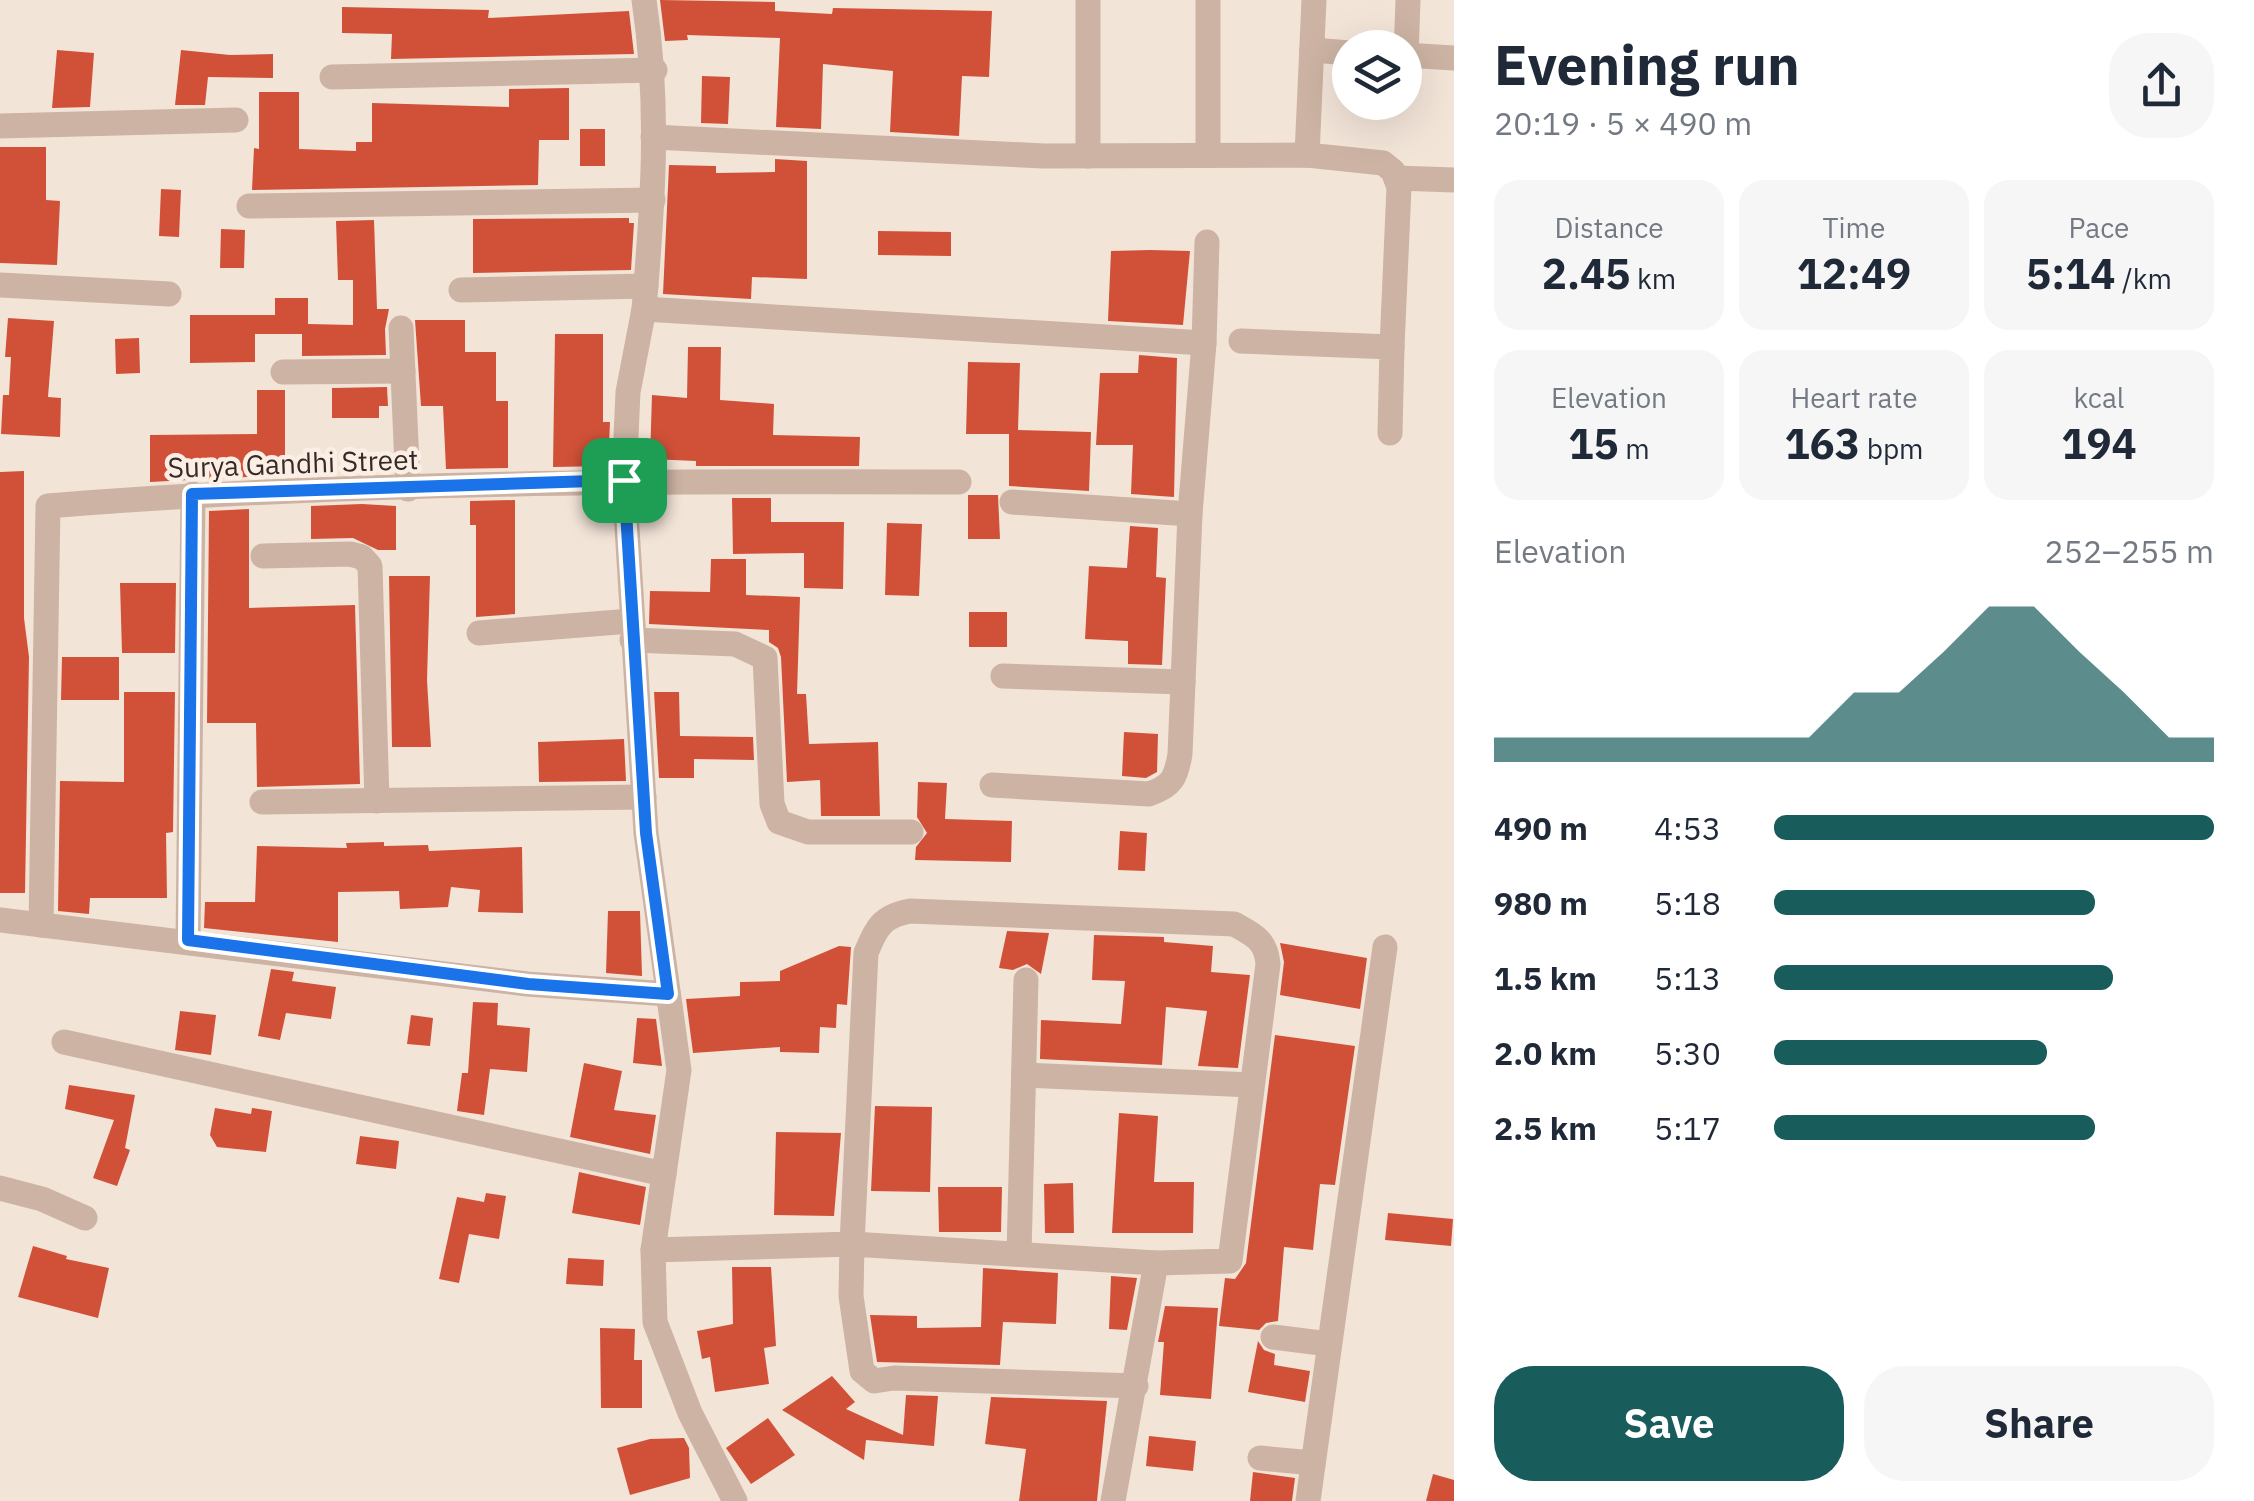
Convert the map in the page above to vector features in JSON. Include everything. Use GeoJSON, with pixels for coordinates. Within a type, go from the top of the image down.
{"type":"FeatureCollection","features":[{"type":"Feature","properties":{"kind":"street"},"geometry":{"type":"LineString","coordinates":[[644,0],[654,70],[653,200],[645,297],[628,392],[624,480],[644,797],[679,1070],[653,1250],[655,1322],[690,1413],[734,1501]]}},
{"type":"Feature","properties":{"kind":"street"},"geometry":{"type":"LineString","coordinates":[[1088,0],[1088,156]]}},
{"type":"Feature","properties":{"kind":"street"},"geometry":{"type":"LineString","coordinates":[[1208,0],[1208,155]]}},
{"type":"Feature","properties":{"kind":"street"},"geometry":{"type":"LineString","coordinates":[[1308,155],[1314,0]]}},
{"type":"Feature","properties":{"kind":"street"},"geometry":{"type":"LineString","coordinates":[[1407,30],[1408,0]]}},
{"type":"Feature","properties":{"kind":"street"},"geometry":{"type":"LineString","coordinates":[[1312,50],[1332,51]]}},
{"type":"Feature","properties":{"kind":"street"},"geometry":{"type":"LineString","coordinates":[[1422,57],[1454,58]]}},
{"type":"Feature","properties":{"kind":"street"},"geometry":{"type":"LineString","coordinates":[[332,77],[654,70]]}},
{"type":"Feature","properties":{"kind":"street"},"geometry":{"type":"LineString","coordinates":[[0,126],[236,120]]}},
{"type":"Feature","properties":{"kind":"street"},"geometry":{"type":"LineString","coordinates":[[653,137],[1088,156],[1308,155],[1382,163],[1399,187],[1390,433]]}},
{"type":"Feature","properties":{"kind":"street"},"geometry":{"type":"LineString","coordinates":[[1396,178],[1454,180]]}},
{"type":"Feature","properties":{"kind":"street"},"geometry":{"type":"LineString","coordinates":[[249,206],[653,200]]}},
{"type":"Feature","properties":{"kind":"street"},"geometry":{"type":"LineString","coordinates":[[992,785],[1149,794],[1169,787],[1176,776],[1207,242]]}},
{"type":"Feature","properties":{"kind":"street"},"geometry":{"type":"LineString","coordinates":[[0,284],[169,294]]}},
{"type":"Feature","properties":{"kind":"street"},"geometry":{"type":"LineString","coordinates":[[462,290],[645,297],[1204,343]]}},
{"type":"Feature","properties":{"kind":"street"},"geometry":{"type":"LineString","coordinates":[[401,328],[408,489]]}},
{"type":"Feature","properties":{"kind":"street"},"geometry":{"type":"LineString","coordinates":[[1241,341],[1392,348]]}},
{"type":"Feature","properties":{"kind":"street"},"geometry":{"type":"LineString","coordinates":[[283,372],[403,372]]}},
{"type":"Feature","properties":{"kind":"street","name":"Surya Gandhi Street"},"geometry":{"type":"LineString","coordinates":[[41,926],[48,506],[192,494],[624,480],[959,482]]}},
{"type":"Feature","properties":{"kind":"street"},"geometry":{"type":"LineString","coordinates":[[188,940],[192,494]]}},
{"type":"Feature","properties":{"kind":"street"},"geometry":{"type":"LineString","coordinates":[[1012,502],[1190,514]]}},
{"type":"Feature","properties":{"kind":"street"},"geometry":{"type":"LineString","coordinates":[[264,556],[350,554],[362,557],[370,566],[377,800]]}},
{"type":"Feature","properties":{"kind":"street"},"geometry":{"type":"LineString","coordinates":[[479,633],[631,631],[735,644],[765,658],[772,804],[779,822],[808,832],[912,832]]}},
{"type":"Feature","properties":{"kind":"street"},"geometry":{"type":"LineString","coordinates":[[1003,676],[1183,682]]}},
{"type":"Feature","properties":{"kind":"street"},"geometry":{"type":"LineString","coordinates":[[262,802],[644,797]]}},
{"type":"Feature","properties":{"kind":"street"},"geometry":{"type":"LineString","coordinates":[[653,1250],[852,1244],[1156,1263],[1230,1261],[1268,964],[1266,947],[1256,936],[1234,924],[910,911],[889,915],[876,928],[866,953],[852,1244],[851,1296],[862,1371],[874,1381],[894,1378],[1136,1386]]}},
{"type":"Feature","properties":{"kind":"street"},"geometry":{"type":"LineString","coordinates":[[0,920],[528,984],[668,994]]}},
{"type":"Feature","properties":{"kind":"street"},"geometry":{"type":"LineString","coordinates":[[1308,1501],[1384,947]]}},
{"type":"Feature","properties":{"kind":"street"},"geometry":{"type":"LineString","coordinates":[[1019,1254],[1026,980]]}},
{"type":"Feature","properties":{"kind":"street"},"geometry":{"type":"LineString","coordinates":[[64,1042],[664,1174]]}},
{"type":"Feature","properties":{"kind":"street"},"geometry":{"type":"LineString","coordinates":[[1024,1075],[1252,1085]]}},
{"type":"Feature","properties":{"kind":"street"},"geometry":{"type":"LineString","coordinates":[[0,1188],[42,1199],[85,1218]]}},
{"type":"Feature","properties":{"kind":"street"},"geometry":{"type":"LineString","coordinates":[[1112,1501],[1156,1263]]}},
{"type":"Feature","properties":{"kind":"street"},"geometry":{"type":"LineString","coordinates":[[1273,1337],[1328,1344]]}},
{"type":"Feature","properties":{"kind":"street"},"geometry":{"type":"LineString","coordinates":[[1260,1458],[1313,1463]]}},
{"type":"Feature","properties":{"kind":"building"},"geometry":{"type":"Polygon","coordinates":[[[660,0],[775,2],[775,11],[832,14],[833,8],[992,11],[989,77],[962,76],[959,136],[890,132],[893,71],[823,64],[821,129],[776,127],[780,38],[687,35],[688,40],[665,41],[660,0]]]}},
{"type":"Feature","properties":{"kind":"building"},"geometry":{"type":"Polygon","coordinates":[[[342,7],[489,10],[488,18],[629,11],[634,54],[391,59],[392,34],[342,33],[342,7]]]}},
{"type":"Feature","properties":{"kind":"building"},"geometry":{"type":"Polygon","coordinates":[[[57,50],[94,53],[90,107],[52,108],[57,50]]]}},
{"type":"Feature","properties":{"kind":"building"},"geometry":{"type":"Polygon","coordinates":[[[181,50],[273,54],[273,78],[208,77],[205,105],[175,105],[181,50]]]}},
{"type":"Feature","properties":{"kind":"building"},"geometry":{"type":"Polygon","coordinates":[[[702,76],[730,77],[728,124],[701,123],[702,76]]]}},
{"type":"Feature","properties":{"kind":"building"},"geometry":{"type":"Polygon","coordinates":[[[569,88],[569,140],[539,140],[538,185],[252,190],[254,148],[259,149],[259,92],[299,92],[299,149],[356,151],[356,142],[372,142],[372,103],[509,107],[509,89],[569,88]]]}},
{"type":"Feature","properties":{"kind":"building"},"geometry":{"type":"Polygon","coordinates":[[[580,129],[605,129],[605,166],[580,166],[580,129]]]}},
{"type":"Feature","properties":{"kind":"building"},"geometry":{"type":"Polygon","coordinates":[[[0,147],[46,147],[46,200],[60,201],[57,265],[0,263],[0,147]]]}},
{"type":"Feature","properties":{"kind":"building"},"geometry":{"type":"Polygon","coordinates":[[[775,159],[807,161],[807,279],[752,277],[751,299],[663,294],[669,165],[716,166],[716,173],[775,172],[775,159]]]}},
{"type":"Feature","properties":{"kind":"building"},"geometry":{"type":"Polygon","coordinates":[[[161,189],[181,190],[179,237],[159,236],[161,189]]]}},
{"type":"Feature","properties":{"kind":"building"},"geometry":{"type":"Polygon","coordinates":[[[629,218],[629,223],[634,223],[631,270],[473,273],[473,219],[629,218]]]}},
{"type":"Feature","properties":{"kind":"building"},"geometry":{"type":"Polygon","coordinates":[[[374,220],[377,309],[389,309],[386,355],[302,356],[302,334],[255,334],[255,362],[190,363],[190,315],[275,315],[275,298],[308,298],[308,324],[353,325],[353,280],[338,280],[336,221],[374,220]]]}},
{"type":"Feature","properties":{"kind":"building"},"geometry":{"type":"Polygon","coordinates":[[[221,229],[245,230],[244,268],[220,268],[221,229]]]}},
{"type":"Feature","properties":{"kind":"building"},"geometry":{"type":"Polygon","coordinates":[[[878,231],[951,232],[951,256],[878,255],[878,231]]]}},
{"type":"Feature","properties":{"kind":"building"},"geometry":{"type":"Polygon","coordinates":[[[1111,251],[1190,251],[1183,325],[1108,321],[1111,251]]]}},
{"type":"Feature","properties":{"kind":"building"},"geometry":{"type":"Polygon","coordinates":[[[8,318],[54,321],[48,397],[61,398],[60,437],[1,434],[3,395],[9,395],[11,357],[5,357],[8,318]]]}},
{"type":"Feature","properties":{"kind":"building"},"geometry":{"type":"Polygon","coordinates":[[[415,320],[465,320],[465,352],[496,352],[496,401],[508,401],[508,468],[446,469],[443,406],[421,406],[415,320]]]}},
{"type":"Feature","properties":{"kind":"building"},"geometry":{"type":"Polygon","coordinates":[[[555,334],[603,334],[603,422],[610,422],[608,466],[553,467],[555,334]]]}},
{"type":"Feature","properties":{"kind":"building"},"geometry":{"type":"Polygon","coordinates":[[[139,338],[140,373],[116,374],[115,339],[139,338]]]}},
{"type":"Feature","properties":{"kind":"building"},"geometry":{"type":"Polygon","coordinates":[[[688,347],[721,347],[720,400],[774,404],[773,435],[860,437],[859,466],[696,466],[696,461],[650,459],[652,395],[687,398],[688,347]]]}},
{"type":"Feature","properties":{"kind":"building"},"geometry":{"type":"Polygon","coordinates":[[[1139,355],[1177,358],[1174,497],[1131,494],[1133,445],[1096,445],[1100,373],[1138,373],[1139,355]]]}},
{"type":"Feature","properties":{"kind":"building"},"geometry":{"type":"Polygon","coordinates":[[[968,362],[1020,363],[1018,430],[1091,432],[1089,491],[1009,486],[1009,434],[966,434],[968,362]]]}},
{"type":"Feature","properties":{"kind":"building"},"geometry":{"type":"Polygon","coordinates":[[[387,387],[388,406],[379,406],[379,418],[332,418],[332,388],[387,387]]]}},
{"type":"Feature","properties":{"kind":"building"},"geometry":{"type":"Polygon","coordinates":[[[257,390],[285,390],[285,475],[150,482],[150,435],[257,434],[257,390]]]}},
{"type":"Feature","properties":{"kind":"building"},"geometry":{"type":"Polygon","coordinates":[[[24,471],[24,618],[29,657],[25,893],[0,893],[0,472],[24,471]]]}},
{"type":"Feature","properties":{"kind":"building"},"geometry":{"type":"Polygon","coordinates":[[[968,495],[998,495],[1000,539],[968,539],[968,495]]]}},
{"type":"Feature","properties":{"kind":"building"},"geometry":{"type":"Polygon","coordinates":[[[732,498],[771,498],[771,522],[844,522],[843,589],[804,588],[804,553],[733,554],[732,498]]]}},
{"type":"Feature","properties":{"kind":"building"},"geometry":{"type":"Polygon","coordinates":[[[515,500],[515,614],[476,617],[476,525],[470,525],[470,501],[515,500]]]}},
{"type":"Feature","properties":{"kind":"building"},"geometry":{"type":"Polygon","coordinates":[[[311,506],[396,506],[396,550],[378,550],[353,538],[311,539],[311,506]]]}},
{"type":"Feature","properties":{"kind":"building"},"geometry":{"type":"Polygon","coordinates":[[[249,509],[249,608],[355,605],[360,784],[257,787],[256,723],[207,723],[209,511],[249,509]]]}},
{"type":"Feature","properties":{"kind":"building"},"geometry":{"type":"Polygon","coordinates":[[[887,523],[922,524],[919,596],[885,595],[887,523]]]}},
{"type":"Feature","properties":{"kind":"building"},"geometry":{"type":"Polygon","coordinates":[[[1130,526],[1158,528],[1156,577],[1166,578],[1162,665],[1128,664],[1128,641],[1085,639],[1089,566],[1127,568],[1130,526]]]}},
{"type":"Feature","properties":{"kind":"building"},"geometry":{"type":"Polygon","coordinates":[[[711,559],[746,559],[746,595],[800,597],[797,694],[806,694],[809,744],[878,742],[880,816],[821,816],[820,780],[787,782],[781,657],[778,648],[769,642],[769,630],[649,624],[650,591],[710,592],[711,559]]]}},
{"type":"Feature","properties":{"kind":"building"},"geometry":{"type":"Polygon","coordinates":[[[389,576],[430,576],[427,680],[431,747],[392,747],[389,576]]]}},
{"type":"Feature","properties":{"kind":"building"},"geometry":{"type":"Polygon","coordinates":[[[120,583],[176,583],[175,653],[122,653],[120,583]]]}},
{"type":"Feature","properties":{"kind":"building"},"geometry":{"type":"Polygon","coordinates":[[[969,612],[1007,612],[1007,647],[969,647],[969,612]]]}},
{"type":"Feature","properties":{"kind":"building"},"geometry":{"type":"Polygon","coordinates":[[[62,657],[119,657],[119,700],[61,700],[62,657]]]}},
{"type":"Feature","properties":{"kind":"building"},"geometry":{"type":"Polygon","coordinates":[[[124,692],[175,692],[173,832],[166,833],[167,898],[90,898],[89,914],[58,911],[60,781],[124,782],[124,692]]]}},
{"type":"Feature","properties":{"kind":"building"},"geometry":{"type":"Polygon","coordinates":[[[654,692],[679,692],[680,736],[753,737],[754,760],[694,759],[694,778],[659,778],[654,692]]]}},
{"type":"Feature","properties":{"kind":"building"},"geometry":{"type":"Polygon","coordinates":[[[1124,732],[1158,734],[1157,772],[1146,778],[1122,776],[1124,732]]]}},
{"type":"Feature","properties":{"kind":"building"},"geometry":{"type":"Polygon","coordinates":[[[624,739],[626,781],[539,782],[538,742],[624,739]]]}},
{"type":"Feature","properties":{"kind":"building"},"geometry":{"type":"Polygon","coordinates":[[[918,782],[947,783],[945,819],[1012,821],[1011,862],[915,860],[916,847],[927,833],[917,817],[918,782]]]}},
{"type":"Feature","properties":{"kind":"building"},"geometry":{"type":"Polygon","coordinates":[[[1120,831],[1147,833],[1145,871],[1118,870],[1120,831]]]}},
{"type":"Feature","properties":{"kind":"building"},"geometry":{"type":"Polygon","coordinates":[[[384,842],[384,846],[428,845],[429,851],[522,847],[523,913],[478,912],[480,890],[451,887],[448,907],[400,909],[399,891],[338,892],[338,942],[204,928],[205,902],[255,902],[257,846],[347,848],[346,843],[384,842]]]}},
{"type":"Feature","properties":{"kind":"building"},"geometry":{"type":"Polygon","coordinates":[[[608,911],[640,911],[642,976],[606,973],[608,911]]]}},
{"type":"Feature","properties":{"kind":"building"},"geometry":{"type":"Polygon","coordinates":[[[1007,931],[1049,933],[1041,974],[1027,964],[1013,970],[999,968],[1007,931]]]}},
{"type":"Feature","properties":{"kind":"building"},"geometry":{"type":"Polygon","coordinates":[[[1094,935],[1164,937],[1164,942],[1213,946],[1211,972],[1250,975],[1238,1068],[1198,1066],[1207,1011],[1166,1007],[1162,1065],[1040,1059],[1041,1020],[1121,1024],[1125,981],[1092,980],[1094,935]]]}},
{"type":"Feature","properties":{"kind":"building"},"geometry":{"type":"Polygon","coordinates":[[[1280,943],[1367,958],[1360,1009],[1280,995],[1284,962],[1280,943]]]}},
{"type":"Feature","properties":{"kind":"building"},"geometry":{"type":"Polygon","coordinates":[[[839,946],[851,947],[847,1005],[837,1004],[836,1028],[820,1027],[819,1053],[780,1052],[780,1047],[693,1053],[686,999],[740,996],[740,982],[780,981],[780,971],[839,946]]]}},
{"type":"Feature","properties":{"kind":"building"},"geometry":{"type":"Polygon","coordinates":[[[271,969],[294,972],[292,981],[336,987],[331,1019],[286,1013],[280,1040],[258,1036],[271,969]]]}},
{"type":"Feature","properties":{"kind":"building"},"geometry":{"type":"Polygon","coordinates":[[[473,1002],[498,1003],[497,1025],[530,1028],[527,1072],[490,1069],[484,1115],[457,1111],[462,1073],[468,1073],[473,1002]]]}},
{"type":"Feature","properties":{"kind":"building"},"geometry":{"type":"Polygon","coordinates":[[[180,1011],[216,1015],[211,1055],[175,1050],[180,1011]]]}},
{"type":"Feature","properties":{"kind":"building"},"geometry":{"type":"Polygon","coordinates":[[[411,1015],[433,1018],[430,1046],[407,1044],[411,1015]]]}},
{"type":"Feature","properties":{"kind":"building"},"geometry":{"type":"Polygon","coordinates":[[[637,1018],[656,1019],[662,1066],[633,1063],[637,1018]]]}},
{"type":"Feature","properties":{"kind":"building"},"geometry":{"type":"Polygon","coordinates":[[[1275,1035],[1355,1046],[1335,1185],[1320,1184],[1313,1250],[1284,1247],[1278,1321],[1266,1323],[1259,1330],[1219,1326],[1225,1278],[1235,1279],[1246,1263],[1275,1035]]]}},
{"type":"Feature","properties":{"kind":"building"},"geometry":{"type":"Polygon","coordinates":[[[584,1063],[622,1071],[614,1110],[656,1115],[650,1154],[570,1137],[584,1063]]]}},
{"type":"Feature","properties":{"kind":"building"},"geometry":{"type":"Polygon","coordinates":[[[69,1085],[135,1095],[125,1148],[130,1150],[117,1186],[93,1178],[114,1120],[65,1109],[69,1085]]]}},
{"type":"Feature","properties":{"kind":"building"},"geometry":{"type":"Polygon","coordinates":[[[875,1106],[932,1107],[930,1192],[871,1191],[875,1106]]]}},
{"type":"Feature","properties":{"kind":"building"},"geometry":{"type":"Polygon","coordinates":[[[215,1108],[251,1114],[252,1108],[272,1111],[266,1152],[217,1147],[210,1135],[215,1108]]]}},
{"type":"Feature","properties":{"kind":"building"},"geometry":{"type":"Polygon","coordinates":[[[1119,1113],[1158,1116],[1154,1182],[1194,1182],[1193,1233],[1112,1233],[1119,1113]]]}},
{"type":"Feature","properties":{"kind":"building"},"geometry":{"type":"Polygon","coordinates":[[[776,1132],[841,1133],[834,1216],[774,1215],[776,1132]]]}},
{"type":"Feature","properties":{"kind":"building"},"geometry":{"type":"Polygon","coordinates":[[[360,1136],[399,1141],[396,1169],[356,1164],[360,1136]]]}},
{"type":"Feature","properties":{"kind":"building"},"geometry":{"type":"Polygon","coordinates":[[[579,1172],[646,1187],[640,1225],[572,1213],[579,1172]]]}},
{"type":"Feature","properties":{"kind":"building"},"geometry":{"type":"Polygon","coordinates":[[[1073,1183],[1074,1233],[1045,1233],[1044,1184],[1073,1183]]]}},
{"type":"Feature","properties":{"kind":"building"},"geometry":{"type":"Polygon","coordinates":[[[938,1187],[1002,1187],[1001,1232],[939,1232],[938,1187]]]}},
{"type":"Feature","properties":{"kind":"building"},"geometry":{"type":"Polygon","coordinates":[[[486,1193],[506,1196],[499,1239],[469,1234],[459,1283],[439,1279],[457,1197],[484,1202],[486,1193]]]}},
{"type":"Feature","properties":{"kind":"building"},"geometry":{"type":"Polygon","coordinates":[[[1388,1213],[1453,1219],[1451,1246],[1385,1240],[1388,1213]]]}},
{"type":"Feature","properties":{"kind":"building"},"geometry":{"type":"Polygon","coordinates":[[[33,1246],[67,1256],[66,1259],[109,1268],[98,1318],[18,1297],[33,1246]]]}},
{"type":"Feature","properties":{"kind":"building"},"geometry":{"type":"Polygon","coordinates":[[[568,1258],[604,1260],[603,1286],[566,1284],[568,1258]]]}},
{"type":"Feature","properties":{"kind":"building"},"geometry":{"type":"Polygon","coordinates":[[[732,1267],[771,1267],[776,1346],[764,1348],[769,1384],[715,1392],[710,1357],[702,1359],[697,1331],[733,1324],[732,1267]]]}},
{"type":"Feature","properties":{"kind":"building"},"geometry":{"type":"Polygon","coordinates":[[[983,1268],[1058,1273],[1056,1324],[1003,1322],[1000,1365],[877,1362],[870,1315],[917,1316],[917,1328],[981,1327],[983,1268]]]}},
{"type":"Feature","properties":{"kind":"building"},"geometry":{"type":"Polygon","coordinates":[[[1111,1276],[1137,1278],[1127,1330],[1109,1329],[1111,1276]]]}},
{"type":"Feature","properties":{"kind":"building"},"geometry":{"type":"Polygon","coordinates":[[[1165,1306],[1218,1308],[1211,1399],[1160,1395],[1164,1342],[1158,1342],[1165,1306]]]}},
{"type":"Feature","properties":{"kind":"building"},"geometry":{"type":"Polygon","coordinates":[[[600,1328],[635,1329],[634,1360],[642,1360],[642,1408],[601,1408],[600,1328]]]}},
{"type":"Feature","properties":{"kind":"building"},"geometry":{"type":"Polygon","coordinates":[[[1258,1341],[1264,1350],[1275,1354],[1274,1365],[1310,1371],[1305,1402],[1248,1392],[1258,1341]]]}},
{"type":"Feature","properties":{"kind":"building"},"geometry":{"type":"Polygon","coordinates":[[[832,1376],[855,1402],[846,1409],[903,1435],[906,1395],[938,1396],[934,1446],[866,1440],[864,1460],[782,1410],[832,1376]]]}},
{"type":"Feature","properties":{"kind":"building"},"geometry":{"type":"Polygon","coordinates":[[[991,1397],[1107,1401],[1097,1501],[1019,1501],[1026,1449],[985,1444],[991,1397]]]}},
{"type":"Feature","properties":{"kind":"building"},"geometry":{"type":"Polygon","coordinates":[[[768,1418],[795,1455],[751,1484],[726,1448],[768,1418]]]}},
{"type":"Feature","properties":{"kind":"building"},"geometry":{"type":"Polygon","coordinates":[[[1149,1436],[1196,1441],[1193,1471],[1146,1466],[1149,1436]]]}},
{"type":"Feature","properties":{"kind":"building"},"geometry":{"type":"Polygon","coordinates":[[[684,1438],[689,1448],[690,1478],[630,1495],[617,1448],[650,1439],[684,1438]]]}},
{"type":"Feature","properties":{"kind":"building"},"geometry":{"type":"Polygon","coordinates":[[[1253,1472],[1295,1478],[1292,1501],[1250,1501],[1253,1472]]]}},
{"type":"Feature","properties":{"kind":"building"},"geometry":{"type":"Polygon","coordinates":[[[1433,1474],[1454,1480],[1454,1501],[1426,1501],[1433,1474]]]}},
{"type":"Feature","properties":{"kind":"route"},"geometry":{"type":"LineString","coordinates":[[624,480],[646,833],[668,994],[528,984],[188,940],[192,494],[624,480]]}}]}
